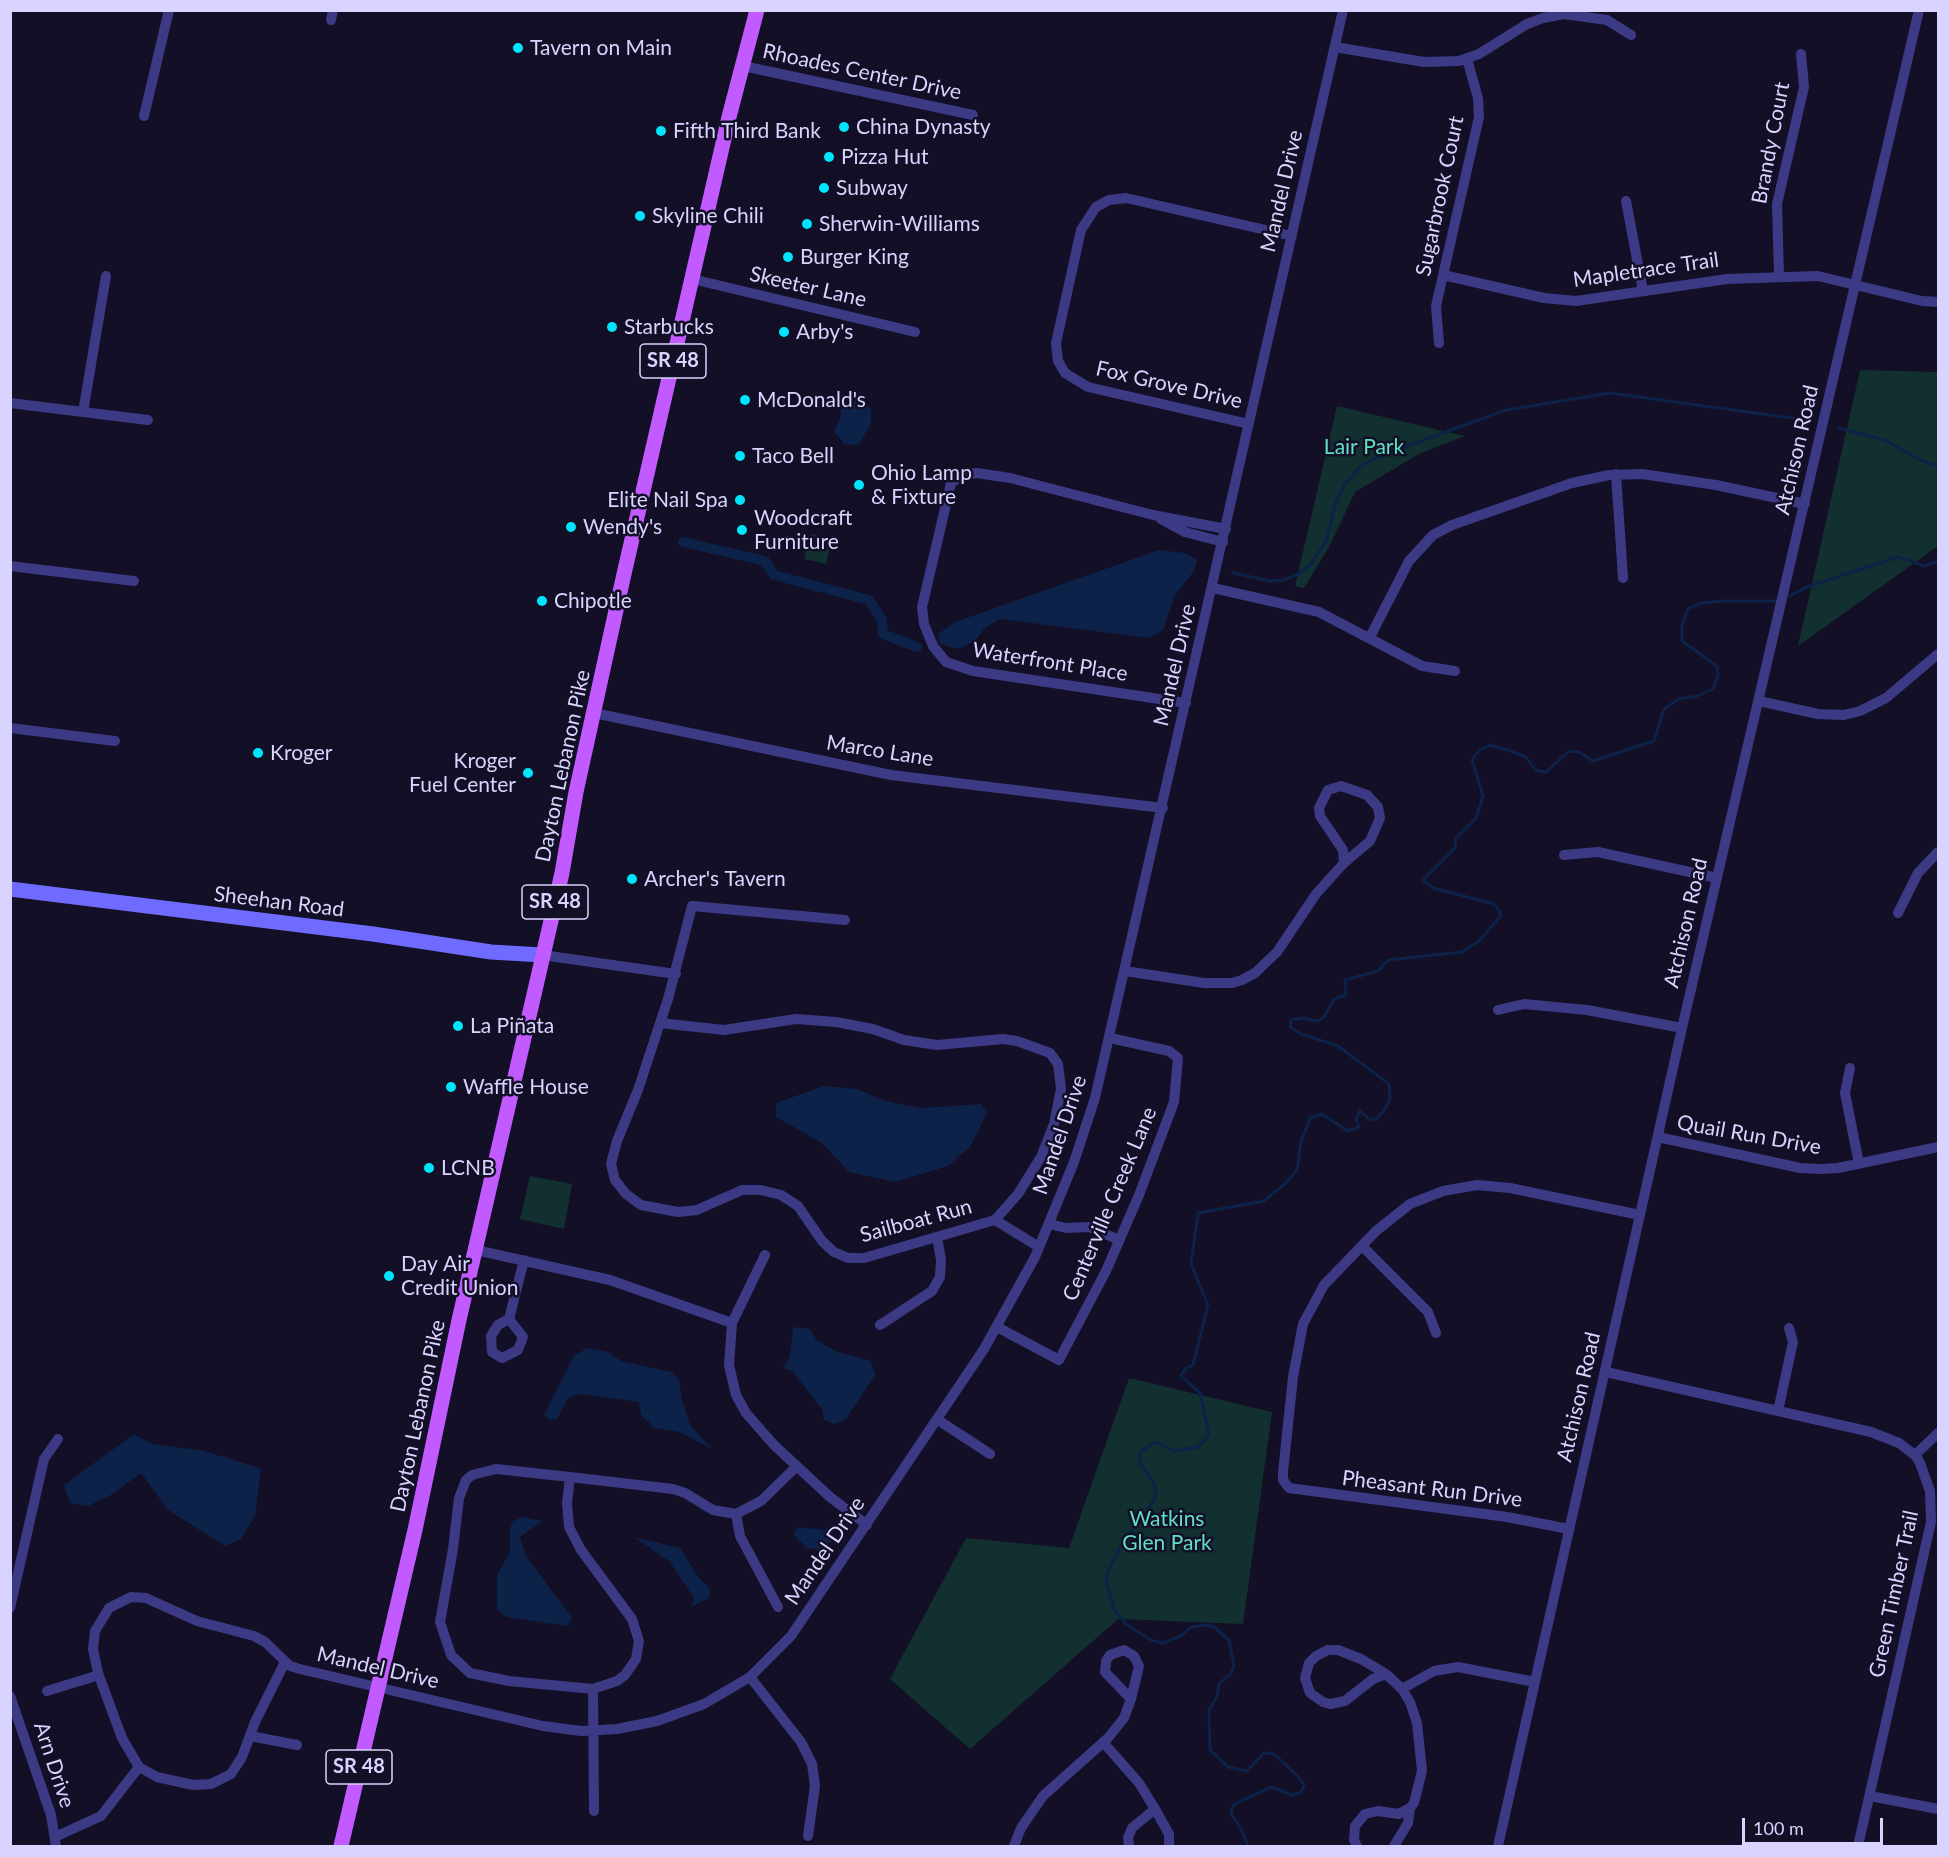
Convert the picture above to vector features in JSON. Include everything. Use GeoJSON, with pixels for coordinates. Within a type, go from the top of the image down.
{"type":"FeatureCollection","features":[{"type":"Feature","properties":{"kind":"main road","name":"Dayton Lebanon Pike"},"geometry":{"type":"LineString","coordinates":[[341,1846],[415,1530],[594,713],[692,279],[757,10]]}},
{"type":"Feature","properties":{"kind":"street"},"geometry":{"type":"LineString","coordinates":[[144,116],[169,10]]}},
{"type":"Feature","properties":{"kind":"street","name":"Mandel Drive"},"geometry":{"type":"LineString","coordinates":[[99,1675],[93,1649],[95,1630],[109,1608],[131,1597],[146,1598],[198,1621],[252,1636],[265,1642],[285,1662],[300,1670],[543,1726],[594,1731],[633,1726],[681,1714],[714,1699],[750,1677],[791,1636],[938,1420],[997,1327],[1049,1224],[1092,1108],[1213,588],[1343,10]]}},
{"type":"Feature","properties":{"kind":"street","name":"Atchison Road"},"geometry":{"type":"LineString","coordinates":[[1498,1846],[1682,1028],[1919,10]]}},
{"type":"Feature","properties":{"kind":"street"},"geometry":{"type":"LineString","coordinates":[[1335,47],[1424,62],[1444,63],[1467,58],[1527,24],[1554,15],[1607,20],[1631,35]]}},
{"type":"Feature","properties":{"kind":"street","name":"Brandy Court"},"geometry":{"type":"LineString","coordinates":[[1779,277],[1777,204],[1804,87],[1801,54]]}},
{"type":"Feature","properties":{"kind":"street","name":"Sugarbrook Court"},"geometry":{"type":"LineString","coordinates":[[1439,343],[1435,318],[1479,117],[1478,98],[1467,58]]}},
{"type":"Feature","properties":{"kind":"street","name":"Rhoades Center Drive"},"geometry":{"type":"LineString","coordinates":[[742,66],[973,115]]}},
{"type":"Feature","properties":{"kind":"street","name":"Fox Grove Drive"},"geometry":{"type":"LineString","coordinates":[[1249,424],[1088,387],[1065,373],[1058,361],[1056,343],[1081,230],[1096,207],[1109,200],[1126,198],[1292,236]]}},
{"type":"Feature","properties":{"kind":"street"},"geometry":{"type":"LineString","coordinates":[[1626,201],[1643,291]]}},
{"type":"Feature","properties":{"kind":"street","name":"Mapletrace Trail"},"geometry":{"type":"LineString","coordinates":[[1443,275],[1560,301],[1600,298],[1727,279],[1818,276],[1856,283],[1922,301],[1938,302]]}},
{"type":"Feature","properties":{"kind":"street"},"geometry":{"type":"LineString","coordinates":[[83,412],[106,276]]}},
{"type":"Feature","properties":{"kind":"street","name":"Skeeter Lane"},"geometry":{"type":"LineString","coordinates":[[692,279],[915,332]]}},
{"type":"Feature","properties":{"kind":"street"},"geometry":{"type":"LineString","coordinates":[[10,403],[148,420]]}},
{"type":"Feature","properties":{"kind":"street","name":"Waterfront Place"},"geometry":{"type":"LineString","coordinates":[[1186,704],[973,671],[946,662],[933,646],[924,624],[922,607],[951,483],[963,475],[977,473],[1010,478],[1153,515],[1226,529]]}},
{"type":"Feature","properties":{"kind":"street"},"geometry":{"type":"LineString","coordinates":[[1616,474],[1623,578]]}},
{"type":"Feature","properties":{"kind":"street"},"geometry":{"type":"LineString","coordinates":[[1370,637],[1409,561],[1433,535],[1452,525],[1572,483],[1616,474],[1642,474],[1716,485],[1804,504]]}},
{"type":"Feature","properties":{"kind":"street","name":"Waterfront Place"},"geometry":{"type":"LineString","coordinates":[[1153,515],[1185,532],[1223,542]]}},
{"type":"Feature","properties":{"kind":"street"},"geometry":{"type":"LineString","coordinates":[[10,566],[134,581]]}},
{"type":"Feature","properties":{"kind":"street"},"geometry":{"type":"LineString","coordinates":[[1213,588],[1319,612],[1422,666],[1455,671]]}},
{"type":"Feature","properties":{"kind":"street"},"geometry":{"type":"LineString","coordinates":[[1759,700],[1818,714],[1844,715],[1860,711],[1886,698],[1938,654]]}},
{"type":"Feature","properties":{"kind":"street","name":"Marco Lane"},"geometry":{"type":"LineString","coordinates":[[594,713],[637,724],[891,775],[1162,808]]}},
{"type":"Feature","properties":{"kind":"street"},"geometry":{"type":"LineString","coordinates":[[10,728],[115,741]]}},
{"type":"Feature","properties":{"kind":"street"},"geometry":{"type":"LineString","coordinates":[[1125,971],[1204,983],[1232,983],[1255,973],[1277,952],[1316,894],[1344,863],[1370,841],[1380,818],[1378,807],[1367,795],[1341,786],[1328,790],[1319,808],[1320,816],[1343,850],[1344,863]]}},
{"type":"Feature","properties":{"kind":"street"},"geometry":{"type":"LineString","coordinates":[[1564,855],[1598,852],[1717,878]]}},
{"type":"Feature","properties":{"kind":"street"},"geometry":{"type":"LineString","coordinates":[[1898,913],[1918,873],[1938,852]]}},
{"type":"Feature","properties":{"kind":"street","name":"Sheehan Road"},"geometry":{"type":"LineString","coordinates":[[10,890],[373,934],[491,952],[542,955]]}},
{"type":"Feature","properties":{"kind":"street","name":"Sailboat Run"},"geometry":{"type":"LineString","coordinates":[[660,1023],[724,1030],[796,1019],[836,1022],[873,1029],[904,1040],[937,1045],[1003,1039],[1017,1041],[1050,1053],[1058,1065],[1061,1089],[1054,1124],[1041,1157],[1018,1194],[995,1220],[864,1258],[848,1258],[834,1252],[822,1241],[798,1206],[781,1195],[761,1190],[742,1190],[697,1210],[678,1212],[641,1205],[626,1194],[615,1180],[611,1164],[676,974],[692,906],[845,920]]}},
{"type":"Feature","properties":{"kind":"street"},"geometry":{"type":"LineString","coordinates":[[542,955],[676,974]]}},
{"type":"Feature","properties":{"kind":"street"},"geometry":{"type":"LineString","coordinates":[[1498,1010],[1524,1004],[1587,1010],[1682,1028]]}},
{"type":"Feature","properties":{"kind":"street","name":"Centerville Creek Lane"},"geometry":{"type":"LineString","coordinates":[[997,1327],[1059,1360],[1081,1322],[1119,1240],[1174,1102],[1178,1058],[1169,1051],[1110,1038]]}},
{"type":"Feature","properties":{"kind":"street"},"geometry":{"type":"LineString","coordinates":[[1850,1068],[1845,1093],[1859,1164]]}},
{"type":"Feature","properties":{"kind":"street","name":"Quail Run Drive"},"geometry":{"type":"LineString","coordinates":[[1658,1137],[1800,1168],[1838,1168],[1938,1147]]}},
{"type":"Feature","properties":{"kind":"street"},"geometry":{"type":"LineString","coordinates":[[1436,1332],[1428,1312],[1362,1246],[1394,1214],[1410,1204],[1460,1187],[1510,1188],[1640,1215]]}},
{"type":"Feature","properties":{"kind":"street"},"geometry":{"type":"LineString","coordinates":[[995,1220],[1039,1247]]}},
{"type":"Feature","properties":{"kind":"street"},"geometry":{"type":"LineString","coordinates":[[1049,1224],[1060,1228],[1089,1227],[1119,1240]]}},
{"type":"Feature","properties":{"kind":"street"},"geometry":{"type":"LineString","coordinates":[[880,1325],[932,1291],[940,1277],[941,1260],[937,1236]]}},
{"type":"Feature","properties":{"kind":"street","name":"Pheasant Run Drive"},"geometry":{"type":"LineString","coordinates":[[1362,1246],[1324,1285],[1303,1324],[1293,1377],[1283,1480],[1289,1488],[1507,1517],[1569,1529]]}},
{"type":"Feature","properties":{"kind":"street"},"geometry":{"type":"LineString","coordinates":[[476,1250],[610,1280],[732,1323]]}},
{"type":"Feature","properties":{"kind":"street"},"geometry":{"type":"LineString","coordinates":[[765,1255],[732,1323],[729,1365],[736,1395],[759,1430],[830,1497],[867,1525]]}},
{"type":"Feature","properties":{"kind":"street"},"geometry":{"type":"LineString","coordinates":[[509,1319],[524,1260]]}},
{"type":"Feature","properties":{"kind":"street"},"geometry":{"type":"LineString","coordinates":[[1778,1411],[1792,1342],[1789,1328]]}},
{"type":"Feature","properties":{"kind":"street"},"geometry":{"type":"LineString","coordinates":[[1606,1372],[1882,1435],[1914,1455],[1938,1433]]}},
{"type":"Feature","properties":{"kind":"street"},"geometry":{"type":"LineString","coordinates":[[938,1420],[990,1454]]}},
{"type":"Feature","properties":{"kind":"street"},"geometry":{"type":"LineString","coordinates":[[10,1608],[44,1460],[58,1439]]}},
{"type":"Feature","properties":{"kind":"street","name":"Green Timber Trail"},"geometry":{"type":"LineString","coordinates":[[1858,1846],[1932,1518],[1930,1491],[1914,1455]]}},
{"type":"Feature","properties":{"kind":"street"},"geometry":{"type":"LineString","coordinates":[[570,1477],[567,1515],[572,1535],[625,1607],[638,1632],[636,1659],[625,1675],[617,1681],[593,1689],[509,1681],[470,1673],[451,1655],[440,1622],[453,1550],[459,1498],[466,1480],[472,1474],[488,1469],[570,1477],[673,1489],[685,1493],[713,1510],[736,1515],[761,1501],[797,1466]]}},
{"type":"Feature","properties":{"kind":"street"},"geometry":{"type":"LineString","coordinates":[[736,1515],[740,1536],[778,1607]]}},
{"type":"Feature","properties":{"kind":"street"},"geometry":{"type":"LineString","coordinates":[[1386,1674],[1373,1679],[1345,1701],[1330,1704],[1316,1699],[1310,1693],[1305,1678],[1309,1663],[1316,1656],[1328,1650],[1361,1659],[1386,1674],[1402,1689],[1410,1702],[1417,1723],[1422,1765],[1420,1785],[1410,1808],[1408,1822],[1394,1846]]}},
{"type":"Feature","properties":{"kind":"street"},"geometry":{"type":"LineString","coordinates":[[47,1691],[99,1675],[122,1738],[139,1767],[177,1783],[211,1784],[231,1774],[242,1757],[285,1662]]}},
{"type":"Feature","properties":{"kind":"street"},"geometry":{"type":"LineString","coordinates":[[1402,1689],[1434,1671],[1458,1667],[1535,1682]]}},
{"type":"Feature","properties":{"kind":"street"},"geometry":{"type":"LineString","coordinates":[[750,1677],[801,1742],[812,1764],[815,1786],[808,1836]]}},
{"type":"Feature","properties":{"kind":"street"},"geometry":{"type":"LineString","coordinates":[[593,1689],[594,1811]]}},
{"type":"Feature","properties":{"kind":"street","name":"Arn Drive"},"geometry":{"type":"LineString","coordinates":[[10,1696],[51,1815],[55,1842]]}},
{"type":"Feature","properties":{"kind":"street"},"geometry":{"type":"LineString","coordinates":[[1014,1846],[1021,1828],[1042,1796],[1119,1726],[1131,1699]]}},
{"type":"Feature","properties":{"kind":"street"},"geometry":{"type":"LineString","coordinates":[[250,1736],[297,1745]]}},
{"type":"Feature","properties":{"kind":"street"},"geometry":{"type":"LineString","coordinates":[[1103,1742],[1139,1783],[1169,1834],[1169,1846]]}},
{"type":"Feature","properties":{"kind":"street"},"geometry":{"type":"LineString","coordinates":[[55,1842],[101,1816],[139,1767]]}},
{"type":"Feature","properties":{"kind":"street"},"geometry":{"type":"LineString","coordinates":[[1870,1796],[1938,1809]]}},
{"type":"Feature","properties":{"kind":"street"},"geometry":{"type":"LineString","coordinates":[[1357,1846],[1354,1839],[1355,1826],[1365,1814],[1378,1811],[1400,1814],[1410,1808]]}},
{"type":"Feature","properties":{"kind":"street"},"geometry":{"type":"LineString","coordinates":[[1129,1846],[1128,1838],[1132,1828],[1155,1809]]}},
{"type":"Feature","properties":{"kind":"green space"},"geometry":{"type":"Polygon","coordinates":[[[1860,370],[1938,372],[1938,546],[1798,646],[1860,370]]]}},
{"type":"Feature","properties":{"kind":"green space","name":"Lair Park"},"geometry":{"type":"Polygon","coordinates":[[[1337,406],[1465,436],[1419,454],[1355,492],[1329,547],[1304,588],[1295,586],[1337,406]]]}},
{"type":"Feature","properties":{"kind":"green space"},"geometry":{"type":"Polygon","coordinates":[[[810,534],[832,538],[826,564],[804,559],[810,534]]]}},
{"type":"Feature","properties":{"kind":"green space"},"geometry":{"type":"Polygon","coordinates":[[[530,1176],[572,1184],[564,1229],[520,1219],[530,1176]]]}},
{"type":"Feature","properties":{"kind":"green space","name":"Watkins Glen Park"},"geometry":{"type":"Polygon","coordinates":[[[1129,1378],[1272,1412],[1243,1624],[1118,1619],[970,1749],[890,1679],[966,1538],[1069,1548],[1129,1378]]]}},
{"type":"Feature","properties":{"kind":"water"},"geometry":{"type":"Polygon","coordinates":[[[860,399],[871,409],[871,424],[858,445],[844,444],[834,432],[841,415],[841,408],[860,399]]]}},
{"type":"Feature","properties":{"kind":"water"},"geometry":{"type":"Polygon","coordinates":[[[1159,550],[1185,553],[1197,560],[1194,571],[1175,595],[1163,630],[1149,638],[1000,619],[984,629],[975,641],[959,649],[940,644],[938,634],[955,622],[1159,550]]]}},
{"type":"Feature","properties":{"kind":"water"},"geometry":{"type":"Polygon","coordinates":[[[824,1086],[857,1089],[885,1101],[921,1108],[981,1104],[987,1113],[970,1147],[948,1166],[895,1182],[849,1172],[822,1143],[776,1117],[776,1103],[824,1086]]]}},
{"type":"Feature","properties":{"kind":"water"},"geometry":{"type":"Polygon","coordinates":[[[793,1327],[810,1329],[817,1341],[836,1351],[871,1361],[875,1375],[846,1419],[835,1424],[824,1420],[822,1409],[792,1371],[783,1368],[790,1357],[793,1327]]]}},
{"type":"Feature","properties":{"kind":"water"},"geometry":{"type":"Polygon","coordinates":[[[587,1348],[608,1352],[621,1361],[672,1372],[679,1379],[682,1401],[690,1425],[712,1449],[679,1432],[655,1428],[641,1415],[639,1402],[579,1394],[568,1398],[557,1419],[551,1420],[544,1415],[574,1356],[587,1348]]]}},
{"type":"Feature","properties":{"kind":"water"},"geometry":{"type":"Polygon","coordinates":[[[134,1434],[152,1444],[204,1451],[261,1468],[255,1516],[241,1539],[225,1546],[168,1510],[141,1473],[111,1495],[88,1506],[70,1503],[64,1485],[134,1434]]]}},
{"type":"Feature","properties":{"kind":"water"},"geometry":{"type":"Polygon","coordinates":[[[523,1517],[543,1521],[520,1537],[526,1556],[572,1618],[568,1626],[506,1617],[497,1610],[497,1575],[510,1552],[510,1529],[513,1521],[523,1517]]]}},
{"type":"Feature","properties":{"kind":"water"},"geometry":{"type":"Polygon","coordinates":[[[832,1524],[833,1540],[820,1550],[807,1548],[793,1534],[799,1527],[824,1530],[832,1524]]]}},
{"type":"Feature","properties":{"kind":"water"},"geometry":{"type":"Polygon","coordinates":[[[634,1537],[680,1548],[699,1578],[710,1589],[709,1598],[691,1607],[694,1598],[670,1562],[634,1537]]]}},
{"type":"Feature","properties":{"kind":"waterway"},"geometry":{"type":"LineString","coordinates":[[1233,573],[1270,581],[1284,580],[1298,574],[1311,564],[1326,541],[1336,502],[1345,484],[1361,466],[1375,458],[1506,410],[1610,393],[1806,420]]}},
{"type":"Feature","properties":{"kind":"waterway"},"geometry":{"type":"LineString","coordinates":[[1839,428],[1885,440],[1920,460],[1938,466]]}},
{"type":"Feature","properties":{"kind":"waterway"},"geometry":{"type":"LineString","coordinates":[[683,542],[765,561],[774,575],[869,600],[882,620],[883,634],[917,647]]}},
{"type":"Feature","properties":{"kind":"waterway"},"geometry":{"type":"LineString","coordinates":[[1785,598],[1807,587],[1898,557],[1925,566],[1938,561]]}},
{"type":"Feature","properties":{"kind":"waterway"},"geometry":{"type":"LineString","coordinates":[[1248,1846],[1240,1827],[1231,1814],[1233,1805],[1271,1787],[1292,1795],[1301,1792],[1304,1785],[1299,1777],[1274,1754],[1264,1753],[1247,1771],[1228,1767],[1210,1750],[1209,1710],[1217,1697],[1219,1684],[1231,1673],[1234,1665],[1229,1640],[1214,1627],[1205,1625],[1191,1627],[1181,1636],[1163,1643],[1151,1640],[1126,1624],[1115,1611],[1106,1581],[1120,1547],[1148,1510],[1156,1495],[1154,1484],[1140,1463],[1140,1452],[1156,1442],[1175,1451],[1198,1447],[1209,1435],[1200,1393],[1181,1376],[1185,1369],[1193,1365],[1208,1305],[1191,1264],[1198,1213],[1264,1201],[1286,1183],[1297,1170],[1301,1142],[1310,1118],[1322,1114],[1348,1131],[1359,1127],[1356,1119],[1360,1111],[1369,1119],[1375,1120],[1384,1111],[1390,1099],[1389,1084],[1338,1046],[1301,1034],[1290,1027],[1291,1020],[1302,1018],[1318,1021],[1324,1017],[1334,999],[1346,995],[1345,980],[1378,971],[1388,960],[1462,952],[1478,942],[1500,917],[1500,911],[1494,904],[1433,888],[1423,880],[1455,848],[1456,838],[1476,818],[1483,796],[1472,760],[1479,750],[1490,745],[1508,750],[1526,757],[1535,770],[1546,772],[1569,751],[1579,752],[1593,761],[1654,741],[1664,709],[1679,699],[1697,696],[1713,689],[1718,676],[1717,666],[1682,641],[1682,625],[1688,609],[1701,603],[1723,601],[1779,601]]}},
{"type":"Feature","properties":{"kind":"place","name":"Tavern on Main"},"geometry":{"type":"Point","coordinates":[518,48]}},
{"type":"Feature","properties":{"kind":"place","name":"China Dynasty"},"geometry":{"type":"Point","coordinates":[844,127]}},
{"type":"Feature","properties":{"kind":"place","name":"Fifth Third Bank"},"geometry":{"type":"Point","coordinates":[661,131]}},
{"type":"Feature","properties":{"kind":"place","name":"Pizza Hut"},"geometry":{"type":"Point","coordinates":[829,157]}},
{"type":"Feature","properties":{"kind":"place","name":"Subway"},"geometry":{"type":"Point","coordinates":[824,188]}},
{"type":"Feature","properties":{"kind":"place","name":"Skyline Chili"},"geometry":{"type":"Point","coordinates":[640,216]}},
{"type":"Feature","properties":{"kind":"place","name":"Sherwin-Williams"},"geometry":{"type":"Point","coordinates":[807,224]}},
{"type":"Feature","properties":{"kind":"place","name":"Burger King"},"geometry":{"type":"Point","coordinates":[788,257]}},
{"type":"Feature","properties":{"kind":"place","name":"Starbucks"},"geometry":{"type":"Point","coordinates":[612,327]}},
{"type":"Feature","properties":{"kind":"place","name":"Arby's"},"geometry":{"type":"Point","coordinates":[784,332]}},
{"type":"Feature","properties":{"kind":"place","name":"McDonald's"},"geometry":{"type":"Point","coordinates":[745,400]}},
{"type":"Feature","properties":{"kind":"place","name":"Taco Bell"},"geometry":{"type":"Point","coordinates":[740,456]}},
{"type":"Feature","properties":{"kind":"place","name":"Ohio Lamp & Fixture"},"geometry":{"type":"Point","coordinates":[859,485]}},
{"type":"Feature","properties":{"kind":"place","name":"Elite Nail Spa"},"geometry":{"type":"Point","coordinates":[740,500]}},
{"type":"Feature","properties":{"kind":"place","name":"Wendy's"},"geometry":{"type":"Point","coordinates":[571,527]}},
{"type":"Feature","properties":{"kind":"place","name":"Woodcraft Furniture"},"geometry":{"type":"Point","coordinates":[742,530]}},
{"type":"Feature","properties":{"kind":"place","name":"Chipotle"},"geometry":{"type":"Point","coordinates":[542,601]}},
{"type":"Feature","properties":{"kind":"place","name":"Kroger"},"geometry":{"type":"Point","coordinates":[258,753]}},
{"type":"Feature","properties":{"kind":"place","name":"Kroger Fuel Center"},"geometry":{"type":"Point","coordinates":[528,773]}},
{"type":"Feature","properties":{"kind":"place","name":"Archer's Tavern"},"geometry":{"type":"Point","coordinates":[632,879]}},
{"type":"Feature","properties":{"kind":"place","name":"La Piñata"},"geometry":{"type":"Point","coordinates":[458,1026]}},
{"type":"Feature","properties":{"kind":"place","name":"Waffle House"},"geometry":{"type":"Point","coordinates":[451,1087]}},
{"type":"Feature","properties":{"kind":"place","name":"LCNB"},"geometry":{"type":"Point","coordinates":[429,1168]}},
{"type":"Feature","properties":{"kind":"place","name":"Day Air Credit Union"},"geometry":{"type":"Point","coordinates":[389,1276]}}]}
